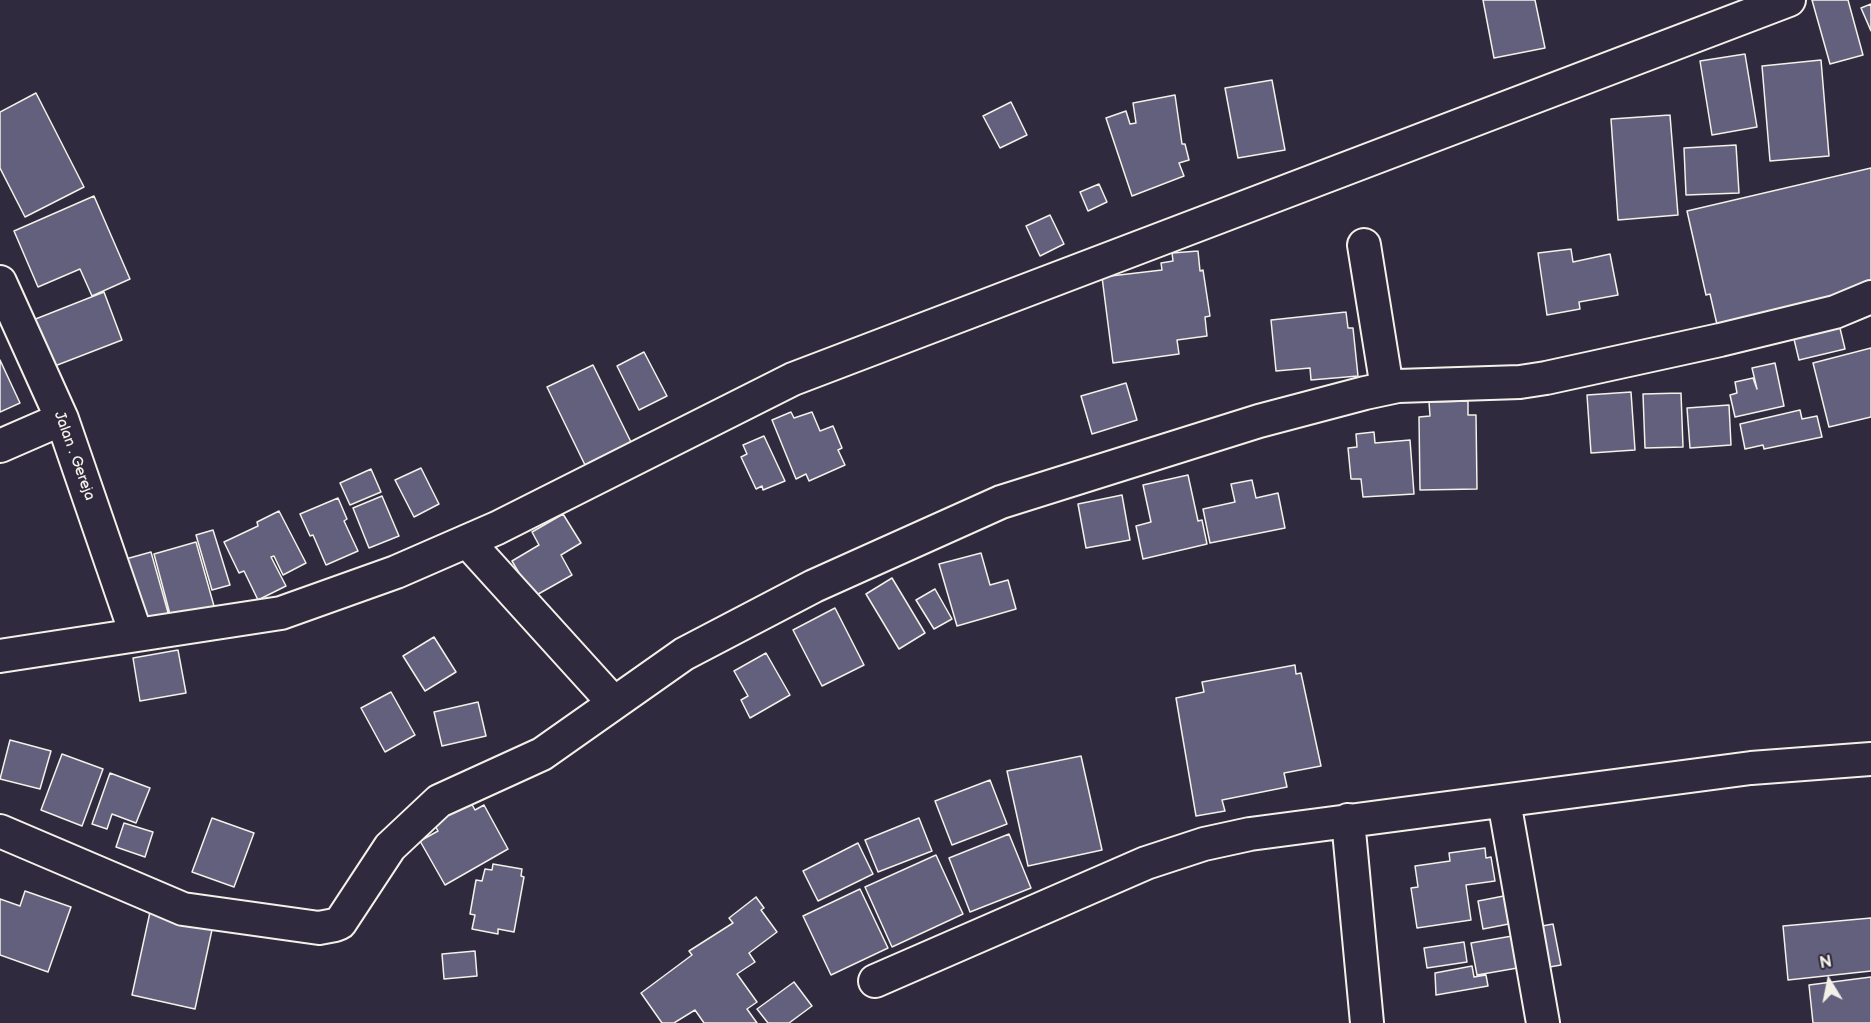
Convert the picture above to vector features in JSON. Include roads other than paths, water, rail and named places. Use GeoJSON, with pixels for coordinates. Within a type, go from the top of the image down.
{"type":"FeatureCollection","features":[{"type":"Feature","properties":{"kind":"street"},"geometry":{"type":"LineString","coordinates":[[0,656],[281,612],[396,572],[467,541],[793,379],[1789,0]]}},
{"type":"Feature","properties":{"kind":"street"},"geometry":{"type":"LineString","coordinates":[[1364,245],[1387,388]]}},
{"type":"Feature","properties":{"kind":"street","name":"Jalan . Gereja"},"geometry":{"type":"LineString","coordinates":[[0,282],[62,420],[136,634]]}},
{"type":"Feature","properties":{"kind":"street"},"geometry":{"type":"LineString","coordinates":[[0,831],[183,909],[327,927],[340,923],[390,847],[439,801],[542,754],[684,654],[794,596],[1001,502],[1259,421],[1387,388],[1420,384],[1520,382],[1546,378],[1835,312],[1871,297]]}},
{"type":"Feature","properties":{"kind":"street"},"geometry":{"type":"LineString","coordinates":[[0,446],[62,420]]}},
{"type":"Feature","properties":{"kind":"street"},"geometry":{"type":"LineString","coordinates":[[467,541],[613,702]]}},
{"type":"Feature","properties":{"kind":"street"},"geometry":{"type":"LineString","coordinates":[[875,981],[1146,862],[1204,844],[1250,834],[1348,820],[1751,768],[1871,759]]}},
{"type":"Feature","properties":{"kind":"street"},"geometry":{"type":"LineString","coordinates":[[1504,801],[1542,1023]]}},
{"type":"Feature","properties":{"kind":"street"},"geometry":{"type":"LineString","coordinates":[[1348,820],[1367,1023]]}}]}
